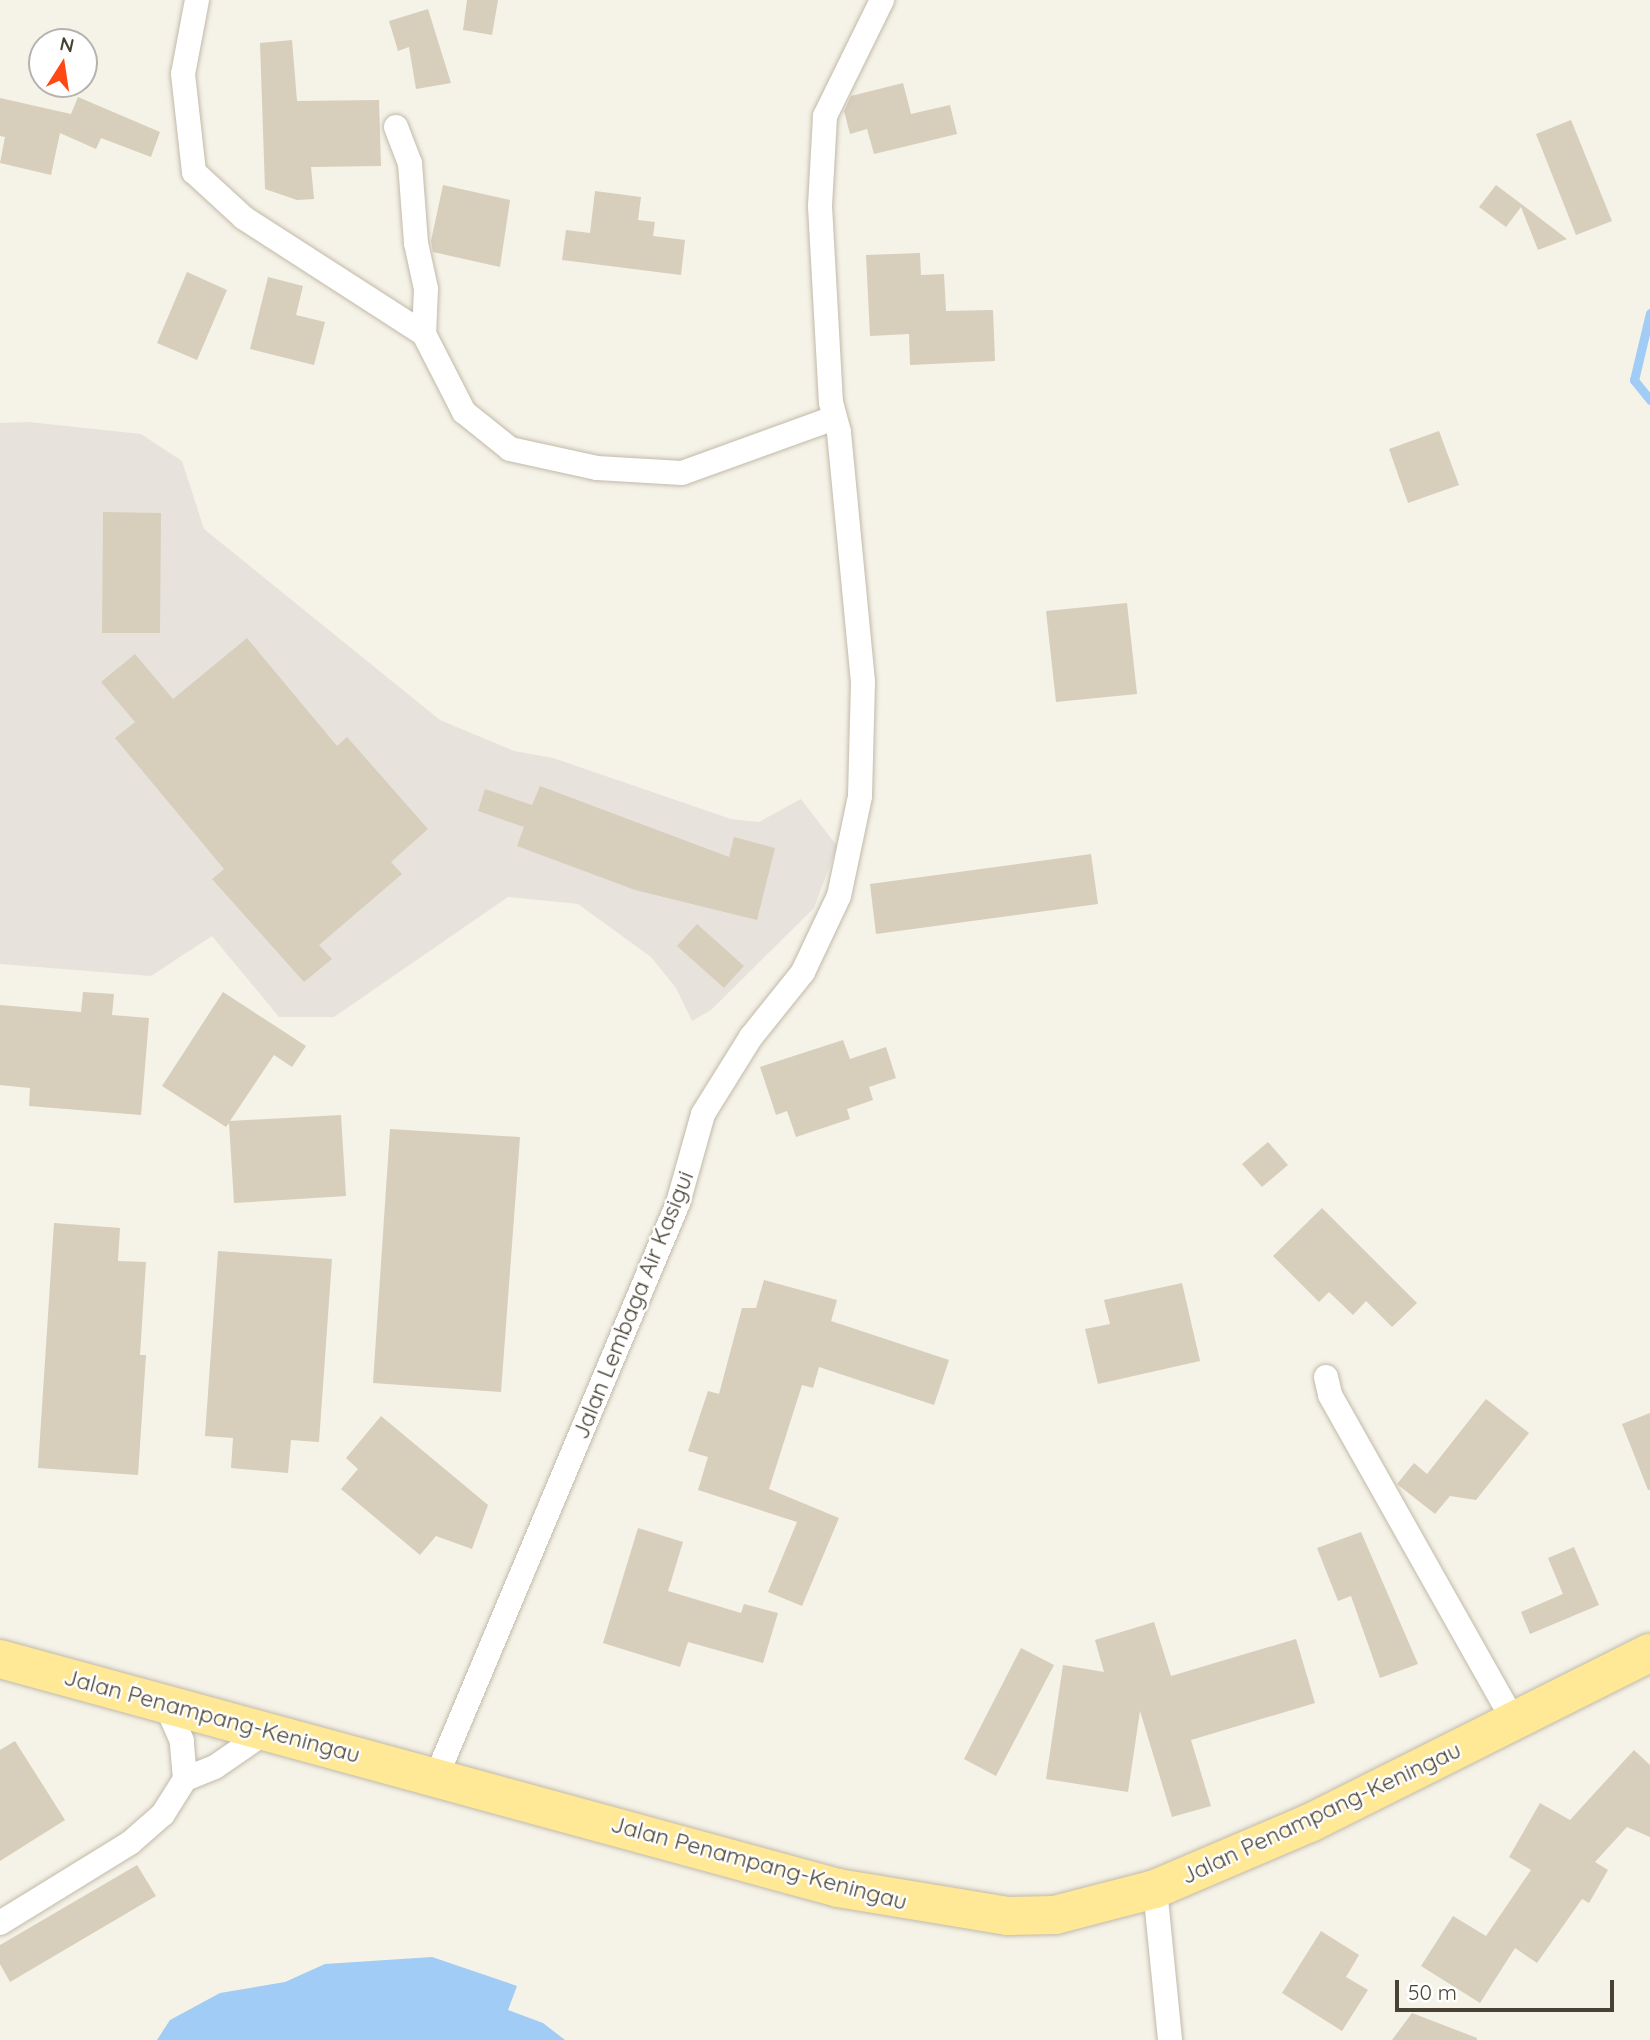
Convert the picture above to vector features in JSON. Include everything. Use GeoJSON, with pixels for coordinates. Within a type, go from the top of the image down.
{"type":"FeatureCollection","features":[{"type":"Feature","properties":{"kind":"main road","name":"Jalan Penampang-Keningau"},"geometry":{"type":"LineString","coordinates":[[0,1659],[437,1775],[825,1885],[959,1911],[1055,1915],[1155,1889],[1310,1823],[1650,1653]]}},
{"type":"Feature","properties":{"kind":"street"},"geometry":{"type":"LineString","coordinates":[[197,0],[183,74],[194,172],[244,218],[424,334]]}},
{"type":"Feature","properties":{"kind":"street","name":"Jalan Lembaga Air Kasigui"},"geometry":{"type":"LineString","coordinates":[[437,1775],[678,1203],[703,1114],[751,1037],[803,972],[839,896],[860,796],[863,682],[836,425],[820,205],[825,116],[882,0]]}},
{"type":"Feature","properties":{"kind":"street"},"geometry":{"type":"LineString","coordinates":[[396,127],[410,163],[416,243],[426,289],[424,334],[464,412],[510,449],[597,468],[682,473],[836,425]]}},
{"type":"Feature","properties":{"kind":"street"},"geometry":{"type":"LineString","coordinates":[[1326,1377],[1330,1395],[1514,1722]]}},
{"type":"Feature","properties":{"kind":"street"},"geometry":{"type":"LineString","coordinates":[[166,1704],[182,1741],[185,1779]]}},
{"type":"Feature","properties":{"kind":"street"},"geometry":{"type":"LineString","coordinates":[[0,1923],[130,1843],[163,1814],[185,1779],[215,1767],[267,1731]]}},
{"type":"Feature","properties":{"kind":"street"},"geometry":{"type":"LineString","coordinates":[[1155,1889],[1170,2040]]}},
{"type":"Feature","properties":{"kind":"shaded area"},"geometry":{"type":"Polygon","coordinates":[[[29,422],[141,434],[182,461],[204,529],[440,720],[514,751],[553,758],[731,819],[759,822],[801,799],[837,846],[814,908],[711,1010],[692,1021],[676,988],[651,957],[578,904],[508,897],[334,1017],[279,1017],[212,936],[151,976],[0,964],[0,423],[29,422]]]}},
{"type":"Feature","properties":{"kind":"water"},"geometry":{"type":"Polygon","coordinates":[[[432,1957],[517,1986],[508,2010],[543,2023],[565,2040],[157,2040],[170,2020],[220,1993],[285,1982],[325,1964],[432,1957]]]}},
{"type":"Feature","properties":{"kind":"building"},"geometry":{"type":"Polygon","coordinates":[[[467,0],[498,0],[492,35],[463,30],[467,0]]]}},
{"type":"Feature","properties":{"kind":"building"},"geometry":{"type":"Polygon","coordinates":[[[428,9],[451,83],[416,89],[409,47],[398,51],[389,21],[428,9]]]}},
{"type":"Feature","properties":{"kind":"building"},"geometry":{"type":"Polygon","coordinates":[[[292,40],[297,101],[379,100],[381,166],[311,167],[314,199],[297,200],[265,189],[260,43],[292,40]]]}},
{"type":"Feature","properties":{"kind":"building"},"geometry":{"type":"Polygon","coordinates":[[[903,83],[911,114],[950,105],[957,134],[874,154],[867,129],[850,134],[844,111],[851,96],[903,83]]]}},
{"type":"Feature","properties":{"kind":"building"},"geometry":{"type":"Polygon","coordinates":[[[0,98],[71,114],[78,98],[80,98],[160,132],[151,157],[101,138],[96,149],[60,133],[51,175],[0,163],[5,137],[0,136],[0,98]]]}},
{"type":"Feature","properties":{"kind":"building"},"geometry":{"type":"Polygon","coordinates":[[[1571,120],[1612,221],[1576,235],[1536,134],[1571,120]]]}},
{"type":"Feature","properties":{"kind":"building"},"geometry":{"type":"Polygon","coordinates":[[[443,185],[510,200],[500,267],[433,252],[431,241],[443,185]]]}},
{"type":"Feature","properties":{"kind":"building"},"geometry":{"type":"Polygon","coordinates":[[[1496,185],[1567,239],[1538,250],[1521,207],[1506,227],[1479,207],[1496,185]]]}},
{"type":"Feature","properties":{"kind":"building"},"geometry":{"type":"Polygon","coordinates":[[[595,191],[641,197],[638,220],[655,222],[653,236],[685,240],[681,275],[562,260],[566,230],[590,233],[595,191]]]}},
{"type":"Feature","properties":{"kind":"building"},"geometry":{"type":"Polygon","coordinates":[[[920,253],[921,275],[944,274],[946,311],[993,310],[995,361],[910,365],[909,334],[870,336],[866,255],[920,253]]]}},
{"type":"Feature","properties":{"kind":"building"},"geometry":{"type":"Polygon","coordinates":[[[187,272],[227,290],[197,360],[157,343],[187,272]]]}},
{"type":"Feature","properties":{"kind":"building"},"geometry":{"type":"Polygon","coordinates":[[[268,277],[303,286],[296,315],[325,322],[314,365],[250,349],[268,277]]]}},
{"type":"Feature","properties":{"kind":"building"},"geometry":{"type":"Polygon","coordinates":[[[1439,431],[1459,485],[1408,503],[1389,449],[1439,431]]]}},
{"type":"Feature","properties":{"kind":"building"},"geometry":{"type":"Polygon","coordinates":[[[103,512],[161,513],[160,633],[102,633],[103,512]]]}},
{"type":"Feature","properties":{"kind":"building"},"geometry":{"type":"Polygon","coordinates":[[[1127,603],[1137,694],[1056,702],[1046,611],[1127,603]]]}},
{"type":"Feature","properties":{"kind":"building"},"geometry":{"type":"Polygon","coordinates":[[[247,638],[337,746],[347,737],[428,829],[391,862],[402,874],[319,945],[332,959],[304,982],[212,879],[224,869],[115,738],[135,722],[101,682],[135,654],[173,699],[247,638]]]}},
{"type":"Feature","properties":{"kind":"building"},"geometry":{"type":"Polygon","coordinates":[[[540,786],[729,857],[734,837],[775,848],[757,920],[635,890],[517,846],[524,827],[478,811],[485,789],[532,805],[540,786]]]}},
{"type":"Feature","properties":{"kind":"building"},"geometry":{"type":"Polygon","coordinates":[[[1091,854],[1098,904],[876,934],[870,884],[1091,854]]]}},
{"type":"Feature","properties":{"kind":"building"},"geometry":{"type":"Polygon","coordinates":[[[697,924],[744,966],[724,988],[677,946],[697,924]]]}},
{"type":"Feature","properties":{"kind":"building"},"geometry":{"type":"Polygon","coordinates":[[[83,992],[114,994],[112,1015],[149,1018],[141,1115],[29,1106],[30,1088],[0,1085],[0,1005],[81,1012],[83,992]]]}},
{"type":"Feature","properties":{"kind":"building"},"geometry":{"type":"Polygon","coordinates":[[[223,992],[306,1046],[292,1067],[274,1055],[230,1121],[341,1115],[346,1196],[234,1203],[229,1123],[226,1127],[162,1086],[223,992]]]}},
{"type":"Feature","properties":{"kind":"building"},"geometry":{"type":"Polygon","coordinates":[[[843,1040],[850,1059],[886,1047],[896,1078],[869,1087],[873,1100],[847,1109],[850,1119],[796,1137],[787,1111],[776,1115],[760,1067],[843,1040]]]}},
{"type":"Feature","properties":{"kind":"building"},"geometry":{"type":"Polygon","coordinates":[[[390,1129],[520,1137],[501,1392],[373,1383],[390,1129]]]}},
{"type":"Feature","properties":{"kind":"building"},"geometry":{"type":"Polygon","coordinates":[[[1268,1142],[1288,1165],[1262,1187],[1242,1164],[1268,1142]]]}},
{"type":"Feature","properties":{"kind":"building"},"geometry":{"type":"Polygon","coordinates":[[[1322,1208],[1417,1303],[1392,1327],[1366,1301],[1353,1315],[1329,1292],[1319,1302],[1273,1256],[1322,1208]]]}},
{"type":"Feature","properties":{"kind":"building"},"geometry":{"type":"Polygon","coordinates":[[[54,1223],[120,1228],[118,1261],[146,1262],[140,1355],[146,1355],[138,1475],[38,1468],[54,1223]]]}},
{"type":"Feature","properties":{"kind":"building"},"geometry":{"type":"Polygon","coordinates":[[[218,1251],[332,1259],[319,1442],[291,1440],[288,1473],[231,1468],[233,1438],[205,1436],[218,1251]]]}},
{"type":"Feature","properties":{"kind":"building"},"geometry":{"type":"Polygon","coordinates":[[[764,1280],[837,1300],[831,1321],[949,1360],[934,1405],[819,1367],[813,1388],[802,1385],[769,1489],[839,1518],[802,1606],[768,1592],[797,1522],[698,1490],[708,1457],[688,1451],[708,1391],[719,1394],[742,1308],[756,1308],[764,1280]]]}},
{"type":"Feature","properties":{"kind":"building"},"geometry":{"type":"Polygon","coordinates":[[[1182,1283],[1200,1361],[1098,1384],[1085,1329],[1110,1324],[1104,1300],[1182,1283]]]}},
{"type":"Feature","properties":{"kind":"building"},"geometry":{"type":"Polygon","coordinates":[[[1486,1399],[1529,1433],[1476,1500],[1450,1496],[1435,1514],[1397,1484],[1414,1463],[1427,1474],[1486,1399]]]}},
{"type":"Feature","properties":{"kind":"building"},"geometry":{"type":"Polygon","coordinates":[[[1650,1413],[1650,1490],[1648,1490],[1622,1424],[1650,1413]]]}},
{"type":"Feature","properties":{"kind":"building"},"geometry":{"type":"Polygon","coordinates":[[[381,1416],[488,1505],[472,1549],[436,1536],[420,1555],[341,1489],[358,1469],[346,1458],[381,1416]]]}},
{"type":"Feature","properties":{"kind":"building"},"geometry":{"type":"Polygon","coordinates":[[[638,1528],[683,1542],[668,1591],[741,1613],[744,1604],[778,1613],[763,1663],[688,1642],[680,1667],[603,1643],[638,1528]]]}},
{"type":"Feature","properties":{"kind":"building"},"geometry":{"type":"Polygon","coordinates":[[[1361,1532],[1418,1664],[1380,1678],[1351,1596],[1338,1601],[1317,1548],[1361,1532]]]}},
{"type":"Feature","properties":{"kind":"building"},"geometry":{"type":"Polygon","coordinates":[[[1574,1547],[1599,1605],[1530,1634],[1521,1612],[1563,1594],[1548,1558],[1574,1547]]]}},
{"type":"Feature","properties":{"kind":"building"},"geometry":{"type":"Polygon","coordinates":[[[1154,1622],[1171,1676],[1296,1639],[1315,1703],[1191,1740],[1211,1806],[1172,1817],[1140,1711],[1128,1792],[1046,1779],[1063,1665],[1104,1672],[1095,1640],[1154,1622]]]}},
{"type":"Feature","properties":{"kind":"building"},"geometry":{"type":"Polygon","coordinates":[[[1021,1648],[1054,1665],[996,1776],[964,1759],[1021,1648]]]}},
{"type":"Feature","properties":{"kind":"building"},"geometry":{"type":"Polygon","coordinates":[[[15,1741],[65,1820],[0,1861],[0,1750],[15,1741]]]}},
{"type":"Feature","properties":{"kind":"building"},"geometry":{"type":"Polygon","coordinates":[[[1634,1750],[1650,1765],[1650,1837],[1627,1827],[1595,1862],[1608,1870],[1589,1903],[1582,1899],[1537,1963],[1515,1948],[1480,2003],[1421,1966],[1453,1916],[1486,1936],[1531,1870],[1509,1857],[1540,1803],[1570,1820],[1634,1750]]]}},
{"type":"Feature","properties":{"kind":"building"},"geometry":{"type":"Polygon","coordinates":[[[137,1865],[156,1896],[10,1982],[0,1964],[0,1945],[137,1865]]]}},
{"type":"Feature","properties":{"kind":"building"},"geometry":{"type":"Polygon","coordinates":[[[1321,1931],[1359,1955],[1346,1977],[1368,1990],[1342,2031],[1282,1993],[1321,1931]]]}},
{"type":"Feature","properties":{"kind":"building"},"geometry":{"type":"Polygon","coordinates":[[[1412,2013],[1477,2038],[1477,2040],[1392,2040],[1412,2013]]]}},
{"type":"Feature","properties":{"kind":"waterway"},"geometry":{"type":"LineString","coordinates":[[1650,313],[1634,380],[1650,400]]}}]}
